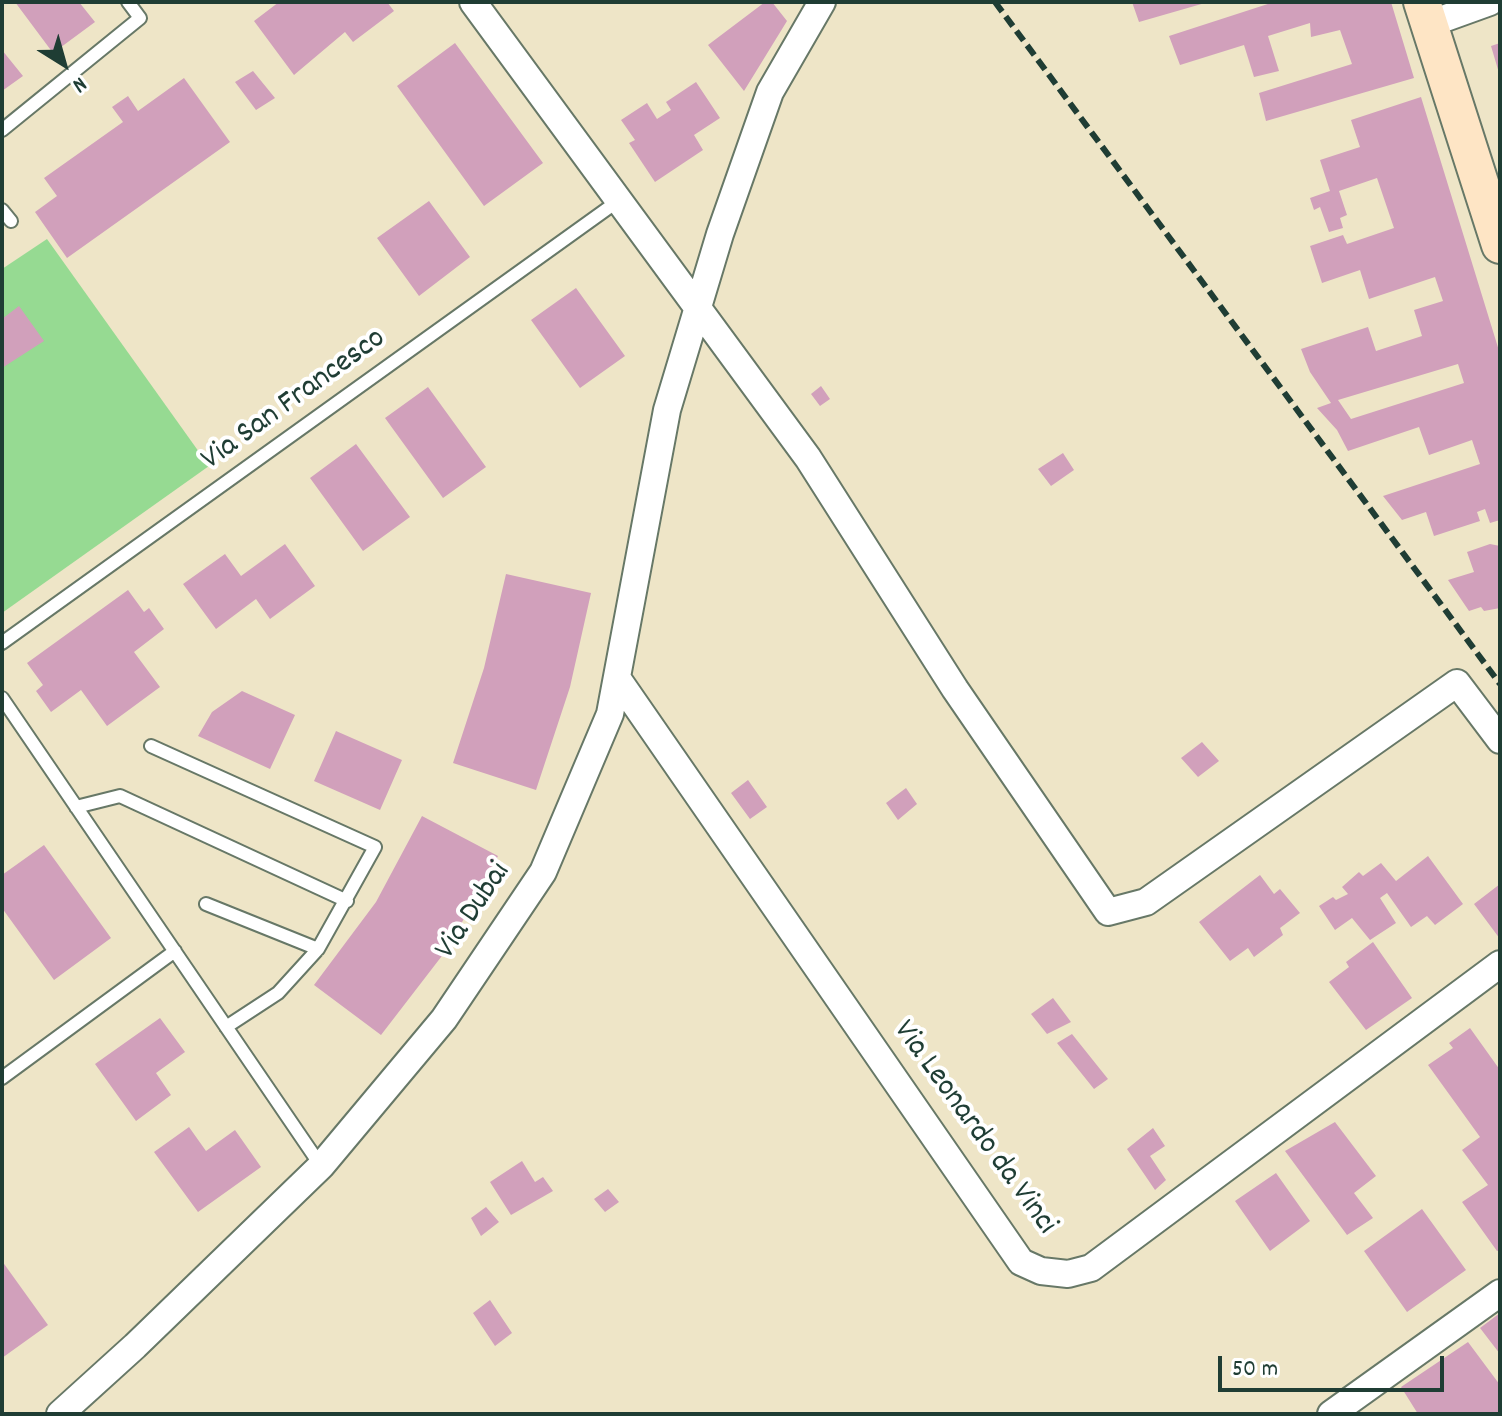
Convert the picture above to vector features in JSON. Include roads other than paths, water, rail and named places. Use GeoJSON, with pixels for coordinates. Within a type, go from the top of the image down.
{"type":"FeatureCollection","features":[{"type":"Feature","properties":{"kind":"street"},"geometry":{"type":"LineString","coordinates":[[473,2],[808,458],[955,689],[1108,912],[1146,902],[1457,683],[1500,740]]}},
{"type":"Feature","properties":{"kind":"street","name":"Via Dubai"},"geometry":{"type":"LineString","coordinates":[[60,1414],[321,1166],[444,1019],[543,872],[610,714],[667,410],[697,309],[770,92],[822,2]]}},
{"type":"Feature","properties":{"kind":"street"},"geometry":{"type":"LineString","coordinates":[[1490,2],[1425,13],[1500,245]]}},
{"type":"Feature","properties":{"kind":"street","name":"Via Leonardo da Vinci"},"geometry":{"type":"LineString","coordinates":[[617,678],[1021,1262],[1041,1271],[1068,1274],[1091,1268],[1500,964]]}},
{"type":"Feature","properties":{"kind":"street"},"geometry":{"type":"LineString","coordinates":[[1331,1414],[1500,1293]]}},
{"type":"Feature","properties":{"kind":"lane"},"geometry":{"type":"LineString","coordinates":[[2,130],[140,18],[128,2]]}},
{"type":"Feature","properties":{"kind":"lane","name":"Via San Francesco"},"geometry":{"type":"LineString","coordinates":[[2,643],[618,201]]}},
{"type":"Feature","properties":{"kind":"lane"},"geometry":{"type":"LineString","coordinates":[[2,210],[11,221]]}},
{"type":"Feature","properties":{"kind":"lane"},"geometry":{"type":"LineString","coordinates":[[2,698],[321,1166]]}},
{"type":"Feature","properties":{"kind":"lane"},"geometry":{"type":"LineString","coordinates":[[151,746],[375,847],[318,949],[278,993],[226,1027]]}},
{"type":"Feature","properties":{"kind":"lane"},"geometry":{"type":"LineString","coordinates":[[76,807],[120,796],[347,901]]}},
{"type":"Feature","properties":{"kind":"lane"},"geometry":{"type":"LineString","coordinates":[[206,904],[318,949]]}},
{"type":"Feature","properties":{"kind":"lane"},"geometry":{"type":"LineString","coordinates":[[2,1078],[175,951]]}},
{"type":"Feature","properties":{"kind":"railway"},"geometry":{"type":"LineString","coordinates":[[995,2],[1500,684]]}}]}
